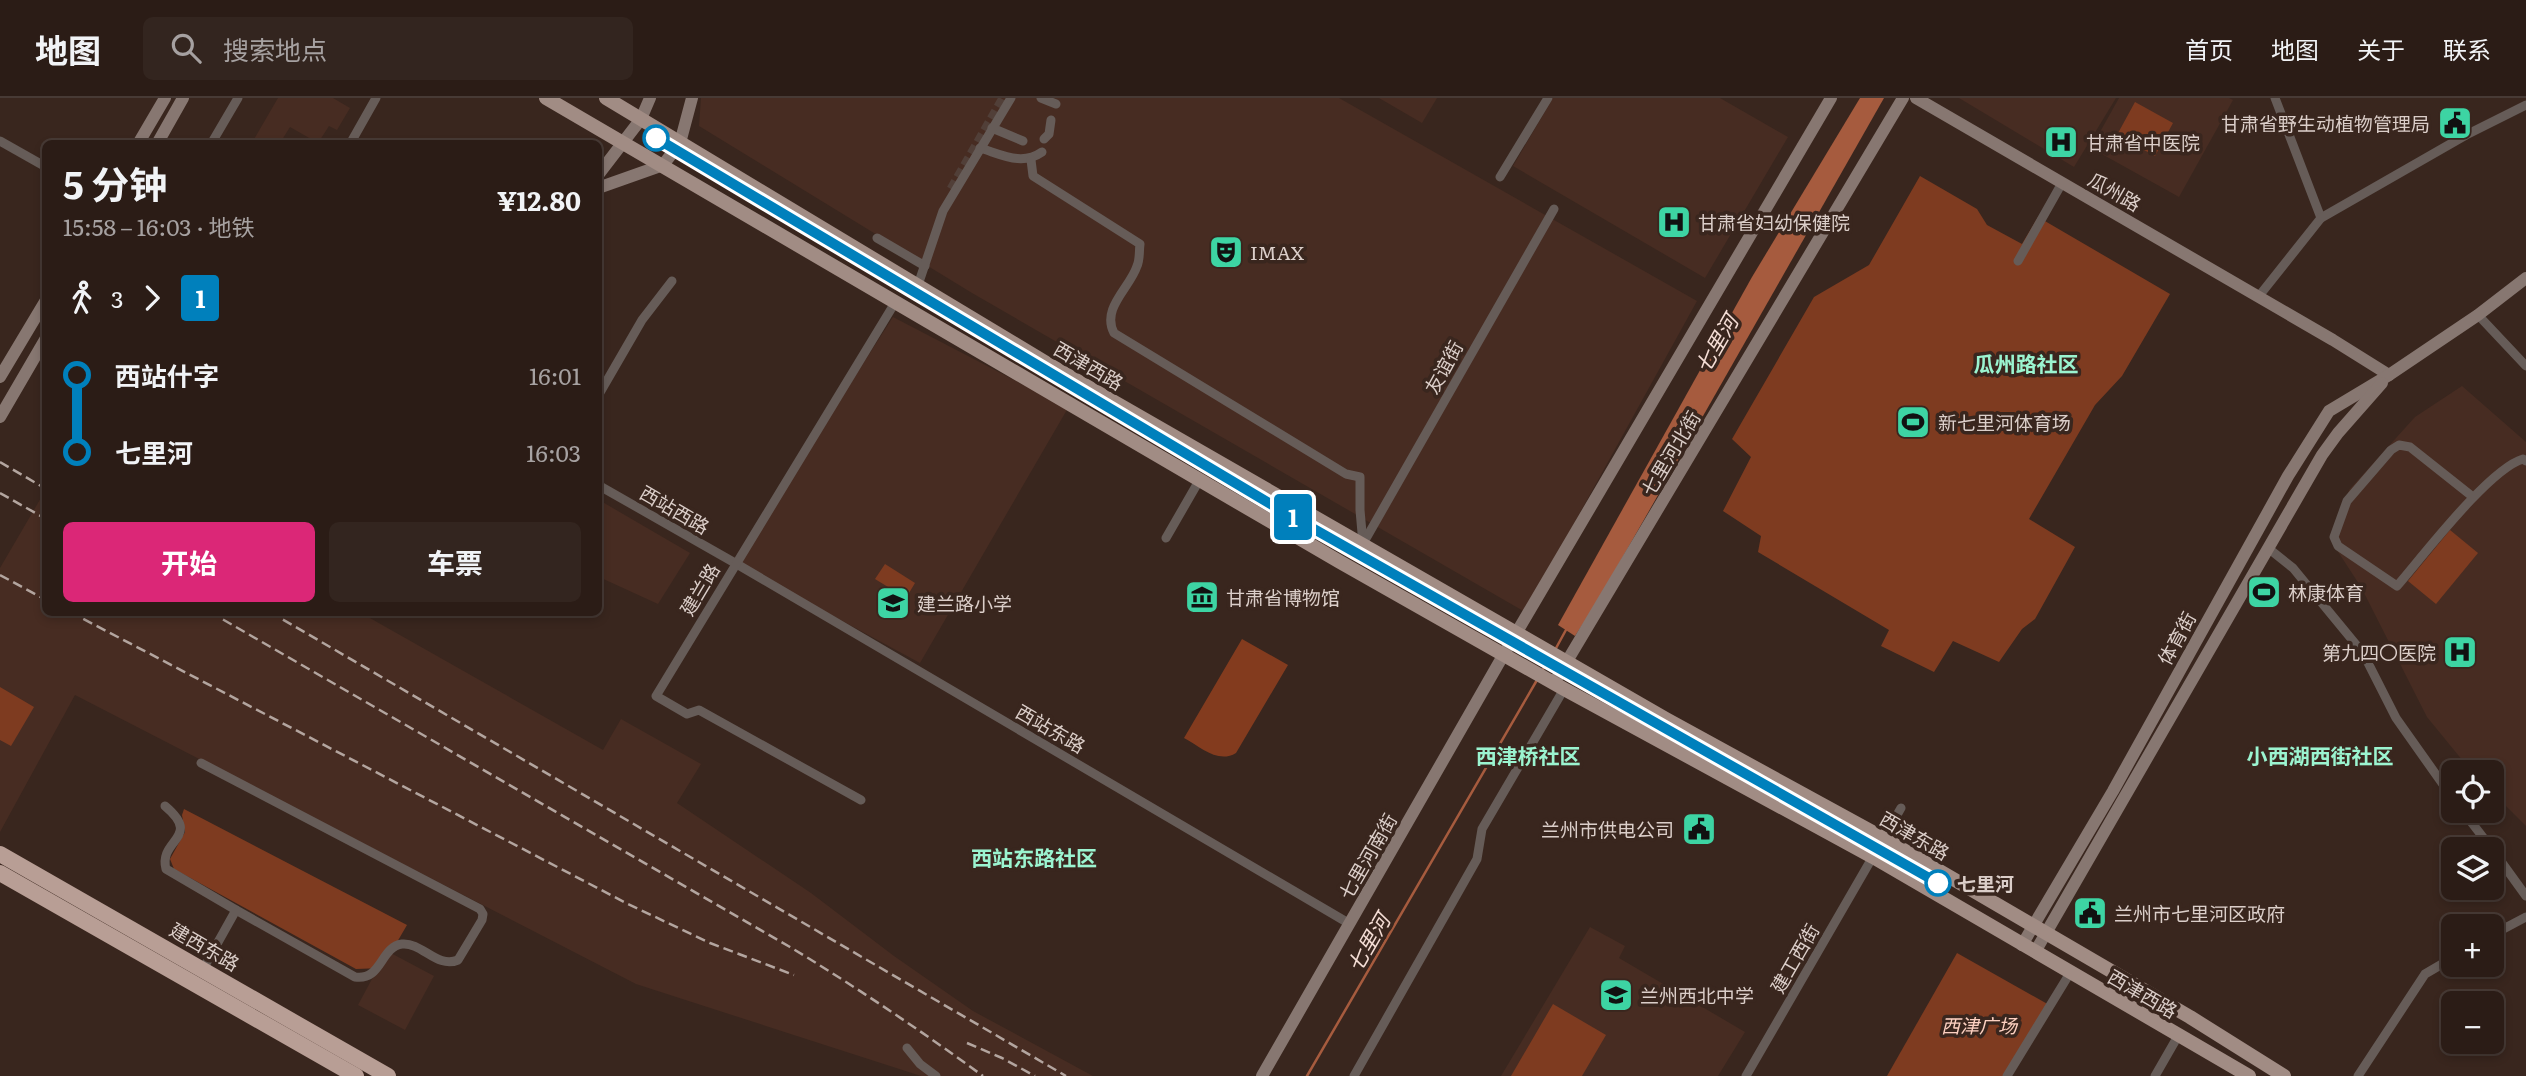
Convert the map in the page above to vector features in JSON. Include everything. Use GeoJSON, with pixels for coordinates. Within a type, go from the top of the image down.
{"type":"FeatureCollection","features":[{"type":"Feature","properties":{"kind":"highway","name":"建西东路"},"geometry":{"type":"LineString","coordinates":[[0,854],[388,1076]]}},
{"type":"Feature","properties":{"kind":"highway","name":"建西东路"},"geometry":{"type":"LineString","coordinates":[[0,873],[356,1076]]}},
{"type":"Feature","properties":{"kind":"main road"},"geometry":{"type":"LineString","coordinates":[[546,98],[1340,562],[1872,857],[2020,944]]}},
{"type":"Feature","properties":{"kind":"main road","name":"西津西路"},"geometry":{"type":"LineString","coordinates":[[606,98],[1048,364],[1563,660]]}},
{"type":"Feature","properties":{"kind":"main road"},"geometry":{"type":"LineString","coordinates":[[1340,562],[1359,541]]}},
{"type":"Feature","properties":{"kind":"main road","name":"西津东路"},"geometry":{"type":"LineString","coordinates":[[1563,660],[1884,838],[2284,1076]]}},
{"type":"Feature","properties":{"kind":"main road","name":"西津西路"},"geometry":{"type":"LineString","coordinates":[[2020,944],[2249,1076]]}},
{"type":"Feature","properties":{"kind":"street"},"geometry":{"type":"LineString","coordinates":[[140,140],[165,98]]}},
{"type":"Feature","properties":{"kind":"street"},"geometry":{"type":"LineString","coordinates":[[159,140],[183,98]]}},
{"type":"Feature","properties":{"kind":"street"},"geometry":{"type":"LineString","coordinates":[[213,140],[238,98]]}},
{"type":"Feature","properties":{"kind":"street"},"geometry":{"type":"LineString","coordinates":[[352,140],[376,98]]}},
{"type":"Feature","properties":{"kind":"street"},"geometry":{"type":"LineString","coordinates":[[602,169],[641,118],[650,98]]}},
{"type":"Feature","properties":{"kind":"street"},"geometry":{"type":"LineString","coordinates":[[602,187],[663,165],[680,143],[692,98]]}},
{"type":"Feature","properties":{"kind":"street"},"geometry":{"type":"LineString","coordinates":[[918,285],[943,211],[1011,98]]}},
{"type":"Feature","properties":{"kind":"street"},"geometry":{"type":"LineString","coordinates":[[1041,98],[1056,104]]}},
{"type":"Feature","properties":{"kind":"street"},"geometry":{"type":"LineString","coordinates":[[1500,177],[1548,98]]}},
{"type":"Feature","properties":{"kind":"street","name":"七里河北街"},"geometry":{"type":"LineString","coordinates":[[1504,654],[1830,98]]}},
{"type":"Feature","properties":{"kind":"street","name":"七里河北街"},"geometry":{"type":"LineString","coordinates":[[1555,683],[1563,660],[1903,98]]}},
{"type":"Feature","properties":{"kind":"street","name":"瓜州路"},"geometry":{"type":"LineString","coordinates":[[1916,98],[2259,296],[2389,375]]}},
{"type":"Feature","properties":{"kind":"street"},"geometry":{"type":"LineString","coordinates":[[2275,98],[2321,218]]}},
{"type":"Feature","properties":{"kind":"street"},"geometry":{"type":"LineString","coordinates":[[2259,296],[2321,218],[2466,135],[2526,105]]}},
{"type":"Feature","properties":{"kind":"street"},"geometry":{"type":"LineString","coordinates":[[1044,139],[1049,134],[1051,120]]}},
{"type":"Feature","properties":{"kind":"street"},"geometry":{"type":"LineString","coordinates":[[992,128],[1023,141]]}},
{"type":"Feature","properties":{"kind":"street"},"geometry":{"type":"LineString","coordinates":[[0,141],[42,165]]}},
{"type":"Feature","properties":{"kind":"street"},"geometry":{"type":"LineString","coordinates":[[980,148],[1021,160],[1031,160],[1042,152]]}},
{"type":"Feature","properties":{"kind":"street"},"geometry":{"type":"LineString","coordinates":[[1031,160],[1033,176],[1140,244],[1138,265],[1110,314],[1114,333],[1346,474],[1360,477],[1359,541]]}},
{"type":"Feature","properties":{"kind":"street"},"geometry":{"type":"LineString","coordinates":[[2018,261],[2062,183]]}},
{"type":"Feature","properties":{"kind":"street","name":"友谊街"},"geometry":{"type":"LineString","coordinates":[[1359,541],[1554,209]]}},
{"type":"Feature","properties":{"kind":"street"},"geometry":{"type":"LineString","coordinates":[[877,238],[925,266]]}},
{"type":"Feature","properties":{"kind":"street","name":"体育街"},"geometry":{"type":"LineString","coordinates":[[2020,944],[2113,791],[2288,476],[2329,411],[2389,375],[2478,315],[2526,278]]}},
{"type":"Feature","properties":{"kind":"street"},"geometry":{"type":"LineString","coordinates":[[602,389],[642,320],[672,281]]}},
{"type":"Feature","properties":{"kind":"street","name":"建兰路"},"geometry":{"type":"LineString","coordinates":[[861,800],[699,710],[687,714],[656,696],[897,301]]}},
{"type":"Feature","properties":{"kind":"street"},"geometry":{"type":"LineString","coordinates":[[0,377],[42,306]]}},
{"type":"Feature","properties":{"kind":"street"},"geometry":{"type":"LineString","coordinates":[[2478,315],[2526,366]]}},
{"type":"Feature","properties":{"kind":"street"},"geometry":{"type":"LineString","coordinates":[[0,417],[42,345]]}},
{"type":"Feature","properties":{"kind":"street","name":"体育街"},"geometry":{"type":"LineString","coordinates":[[2035,952],[2330,444],[2389,375]]}},
{"type":"Feature","properties":{"kind":"street"},"geometry":{"type":"LineString","coordinates":[[2473,497],[2410,447],[2399,445],[2391,450],[2347,501],[2334,537],[2338,546],[2397,586],[2473,497],[2514,461],[2526,461]]}},
{"type":"Feature","properties":{"kind":"street"},"geometry":{"type":"LineString","coordinates":[[1166,538],[1200,479]]}},
{"type":"Feature","properties":{"kind":"street","name":"西站西路"},"geometry":{"type":"LineString","coordinates":[[602,487],[735,563]]}},
{"type":"Feature","properties":{"kind":"street"},"geometry":{"type":"LineString","coordinates":[[2268,548],[2293,568],[2363,653],[2396,718],[2441,782]]}},
{"type":"Feature","properties":{"kind":"street","name":"西站东路"},"geometry":{"type":"LineString","coordinates":[[735,563],[1350,924]]}},
{"type":"Feature","properties":{"kind":"street","name":"七里河南街"},"geometry":{"type":"LineString","coordinates":[[1262,1076],[1504,654]]}},
{"type":"Feature","properties":{"kind":"street"},"geometry":{"type":"LineString","coordinates":[[1354,1076],[1477,859],[1482,829],[1555,683]]}},
{"type":"Feature","properties":{"kind":"street"},"geometry":{"type":"LineString","coordinates":[[165,806],[181,823],[165,858],[166,869],[355,977],[365,978],[372,974],[397,946],[405,944],[444,962],[458,960],[482,920],[480,909],[201,763]]}},
{"type":"Feature","properties":{"kind":"street","name":"建工西街"},"geometry":{"type":"LineString","coordinates":[[1746,1076],[1901,808]]}},
{"type":"Feature","properties":{"kind":"street"},"geometry":{"type":"LineString","coordinates":[[2472,823],[2483,837]]}},
{"type":"Feature","properties":{"kind":"street"},"geometry":{"type":"LineString","coordinates":[[2504,866],[2526,896]]}},
{"type":"Feature","properties":{"kind":"street"},"geometry":{"type":"LineString","coordinates":[[202,969],[236,910]]}},
{"type":"Feature","properties":{"kind":"street"},"geometry":{"type":"LineString","coordinates":[[2504,929],[2526,917]]}},
{"type":"Feature","properties":{"kind":"street"},"geometry":{"type":"LineString","coordinates":[[2358,1076],[2425,974],[2441,965]]}},
{"type":"Feature","properties":{"kind":"street"},"geometry":{"type":"LineString","coordinates":[[2007,1076],[2070,973]]}},
{"type":"Feature","properties":{"kind":"street"},"geometry":{"type":"LineString","coordinates":[[2155,1076],[2178,1036]]}},
{"type":"Feature","properties":{"kind":"street"},"geometry":{"type":"LineString","coordinates":[[907,1048],[920,1064],[936,1076]]}},
{"type":"Feature","properties":{"kind":"shaded area"},"geometry":{"type":"Polygon","coordinates":[[[278,98],[333,98],[350,108],[337,130],[329,126],[320,140],[313,140],[290,127],[282,140],[254,140],[278,98]]]}},
{"type":"Feature","properties":{"kind":"shaded area"},"geometry":{"type":"Polygon","coordinates":[[[701,98],[1339,98],[1697,301],[1525,612],[972,293],[699,126],[701,98]]]}},
{"type":"Feature","properties":{"kind":"shaded area"},"geometry":{"type":"Polygon","coordinates":[[[1379,98],[1437,98],[1422,123],[1379,98]]]}},
{"type":"Feature","properties":{"kind":"shaded area","name":"甘肃省妇幼保健院"},"geometry":{"type":"Polygon","coordinates":[[[1553,98],[1720,98],[1788,137],[1705,278],[1513,166],[1553,98]]]}},
{"type":"Feature","properties":{"kind":"shaded area"},"geometry":{"type":"Polygon","coordinates":[[[1860,98],[1884,98],[1596,604],[1575,636],[1558,625],[1752,277],[1860,98]]]}},
{"type":"Feature","properties":{"kind":"shaded area","name":"甘肃省中医院"},"geometry":{"type":"Polygon","coordinates":[[[1959,98],[2116,98],[2074,167],[1959,98]]]}},
{"type":"Feature","properties":{"kind":"shaded area"},"geometry":{"type":"Polygon","coordinates":[[[2119,98],[2233,100],[2179,197],[2091,148],[2119,98]]]}},
{"type":"Feature","properties":{"kind":"shaded area"},"geometry":{"type":"Polygon","coordinates":[[[893,317],[1068,408],[920,663],[735,563],[893,317]]]}},
{"type":"Feature","properties":{"kind":"shaded area","name":"第九四〇医院"},"geometry":{"type":"Polygon","coordinates":[[[2462,386],[2526,442],[2526,826],[2504,804],[2504,760],[2462,760],[2427,717],[2361,587],[2331,541],[2349,490],[2415,417],[2462,386]]]}},
{"type":"Feature","properties":{"kind":"shaded area"},"geometry":{"type":"Polygon","coordinates":[[[42,496],[42,616],[366,616],[603,750],[621,719],[701,764],[677,803],[811,893],[973,1011],[1093,1076],[921,1076],[636,984],[75,695],[0,832],[0,568],[42,496]]]}},
{"type":"Feature","properties":{"kind":"shaded area"},"geometry":{"type":"Polygon","coordinates":[[[602,502],[690,553],[658,604],[602,578],[602,502]]]}},
{"type":"Feature","properties":{"kind":"shaded area"},"geometry":{"type":"Polygon","coordinates":[[[1242,639],[1288,665],[1236,753],[1223,757],[1203,750],[1184,738],[1242,639]]]}},
{"type":"Feature","properties":{"kind":"shaded area","name":"兰州西北中学"},"geometry":{"type":"Polygon","coordinates":[[[1590,927],[1625,946],[1619,958],[1745,1032],[1718,1076],[1501,1076],[1590,927]]]}},
{"type":"Feature","properties":{"kind":"shaded area"},"geometry":{"type":"Polygon","coordinates":[[[387,951],[434,976],[405,1030],[358,1005],[387,951]]]}},
{"type":"Feature","properties":{"kind":"green space"},"geometry":{"type":"Polygon","coordinates":[[[2135,102],[2173,123],[2155,156],[2117,135],[2135,102]]]}},
{"type":"Feature","properties":{"kind":"green space","name":"新七里河体育场"},"geometry":{"type":"Polygon","coordinates":[[[1920,176],[1977,209],[1987,225],[2022,244],[2038,217],[2170,294],[2122,376],[2095,405],[2029,519],[2075,547],[2035,619],[2022,629],[1999,662],[1953,641],[1934,672],[1881,646],[1889,630],[1758,552],[1761,536],[1723,511],[1751,457],[1732,439],[1814,297],[1869,265],[1920,176]]]}},
{"type":"Feature","properties":{"kind":"green space"},"geometry":{"type":"Polygon","coordinates":[[[2450,530],[2478,553],[2436,604],[2408,581],[2450,530]]]}},
{"type":"Feature","properties":{"kind":"green space"},"geometry":{"type":"Polygon","coordinates":[[[885,564],[915,583],[906,598],[875,579],[885,564]]]}},
{"type":"Feature","properties":{"kind":"green space"},"geometry":{"type":"Polygon","coordinates":[[[0,687],[34,707],[11,746],[0,740],[0,687]]]}},
{"type":"Feature","properties":{"kind":"green space"},"geometry":{"type":"Polygon","coordinates":[[[184,809],[407,925],[382,968],[356,969],[174,869],[170,859],[185,832],[182,815],[184,809]]]}},
{"type":"Feature","properties":{"kind":"green space","name":"西津广场"},"geometry":{"type":"Polygon","coordinates":[[[1957,953],[2051,1006],[2011,1076],[1887,1076],[1957,953]]]}},
{"type":"Feature","properties":{"kind":"green space"},"geometry":{"type":"Polygon","coordinates":[[[1553,1004],[1606,1035],[1582,1076],[1511,1076],[1553,1004]]]}},
{"type":"Feature","properties":{"kind":"waterway","name":"七里河"},"geometry":{"type":"LineString","coordinates":[[1555,650],[1567,628]]}},
{"type":"Feature","properties":{"kind":"waterway","name":"七里河"},"geometry":{"type":"LineString","coordinates":[[1542,671],[1550,658]]}},
{"type":"Feature","properties":{"kind":"waterway","name":"七里河"},"geometry":{"type":"LineString","coordinates":[[1307,1076],[1537,680]]}},
{"type":"Feature","properties":{"kind":"tunnel"},"geometry":{"type":"LineString","coordinates":[[951,189],[1003,98]]}},
{"type":"Feature","properties":{"kind":"railway"},"geometry":{"type":"LineString","coordinates":[[0,462],[42,487]]}},
{"type":"Feature","properties":{"kind":"railway"},"geometry":{"type":"LineString","coordinates":[[0,493],[42,517]]}},
{"type":"Feature","properties":{"kind":"railway"},"geometry":{"type":"LineString","coordinates":[[0,575],[42,598]]}},
{"type":"Feature","properties":{"kind":"railway"},"geometry":{"type":"LineString","coordinates":[[78,616],[628,904],[710,943],[794,975]]}},
{"type":"Feature","properties":{"kind":"railway"},"geometry":{"type":"LineString","coordinates":[[217,616],[790,947],[888,1009],[983,1076]]}},
{"type":"Feature","properties":{"kind":"railway"},"geometry":{"type":"LineString","coordinates":[[277,616],[1066,1076]]}},
{"type":"Feature","properties":{"kind":"railway"},"geometry":{"type":"LineString","coordinates":[[967,1043],[1035,1076]]}},
{"type":"Feature","properties":{"kind":"metro line","name":"1"},"geometry":{"type":"LineString","coordinates":[[656,138],[1284,512],[1938,883]]}},
{"type":"Feature","properties":{"kind":"place","name":"甘肃省野生动植物管理局"},"geometry":{"type":"Point","coordinates":[2455,123]}},
{"type":"Feature","properties":{"kind":"place","name":"甘肃省中医院"},"geometry":{"type":"Point","coordinates":[2061,142]}},
{"type":"Feature","properties":{"kind":"place","name":"甘肃省妇幼保健院"},"geometry":{"type":"Point","coordinates":[1674,222]}},
{"type":"Feature","properties":{"kind":"place","name":"IMAX"},"geometry":{"type":"Point","coordinates":[1226,252]}},
{"type":"Feature","properties":{"kind":"place","name":"新七里河体育场"},"geometry":{"type":"Point","coordinates":[1913,422]}},
{"type":"Feature","properties":{"kind":"place","name":"林康体育"},"geometry":{"type":"Point","coordinates":[2264,592]}},
{"type":"Feature","properties":{"kind":"place","name":"甘肃省博物馆"},"geometry":{"type":"Point","coordinates":[1202,597]}},
{"type":"Feature","properties":{"kind":"place","name":"建兰路小学"},"geometry":{"type":"Point","coordinates":[893,603]}},
{"type":"Feature","properties":{"kind":"place","name":"第九四〇医院"},"geometry":{"type":"Point","coordinates":[2460,652]}},
{"type":"Feature","properties":{"kind":"place","name":"兰州市供电公司"},"geometry":{"type":"Point","coordinates":[1699,829]}},
{"type":"Feature","properties":{"kind":"place","name":"七里河"},"geometry":{"type":"Point","coordinates":[1938,883]}},
{"type":"Feature","properties":{"kind":"place","name":"兰州市七里河区政府"},"geometry":{"type":"Point","coordinates":[2090,913]}},
{"type":"Feature","properties":{"kind":"place","name":"兰州西北中学"},"geometry":{"type":"Point","coordinates":[1616,995]}},
{"type":"Feature","properties":{"kind":"district","name":"瓜州路社区"},"geometry":{"type":"Point","coordinates":[2026,362]}},
{"type":"Feature","properties":{"kind":"district","name":"西津桥社区"},"geometry":{"type":"Point","coordinates":[1528,754]}},
{"type":"Feature","properties":{"kind":"district","name":"小西湖西街社区"},"geometry":{"type":"Point","coordinates":[2320,754]}},
{"type":"Feature","properties":{"kind":"district","name":"西站东路社区"},"geometry":{"type":"Point","coordinates":[1034,856]}}]}
